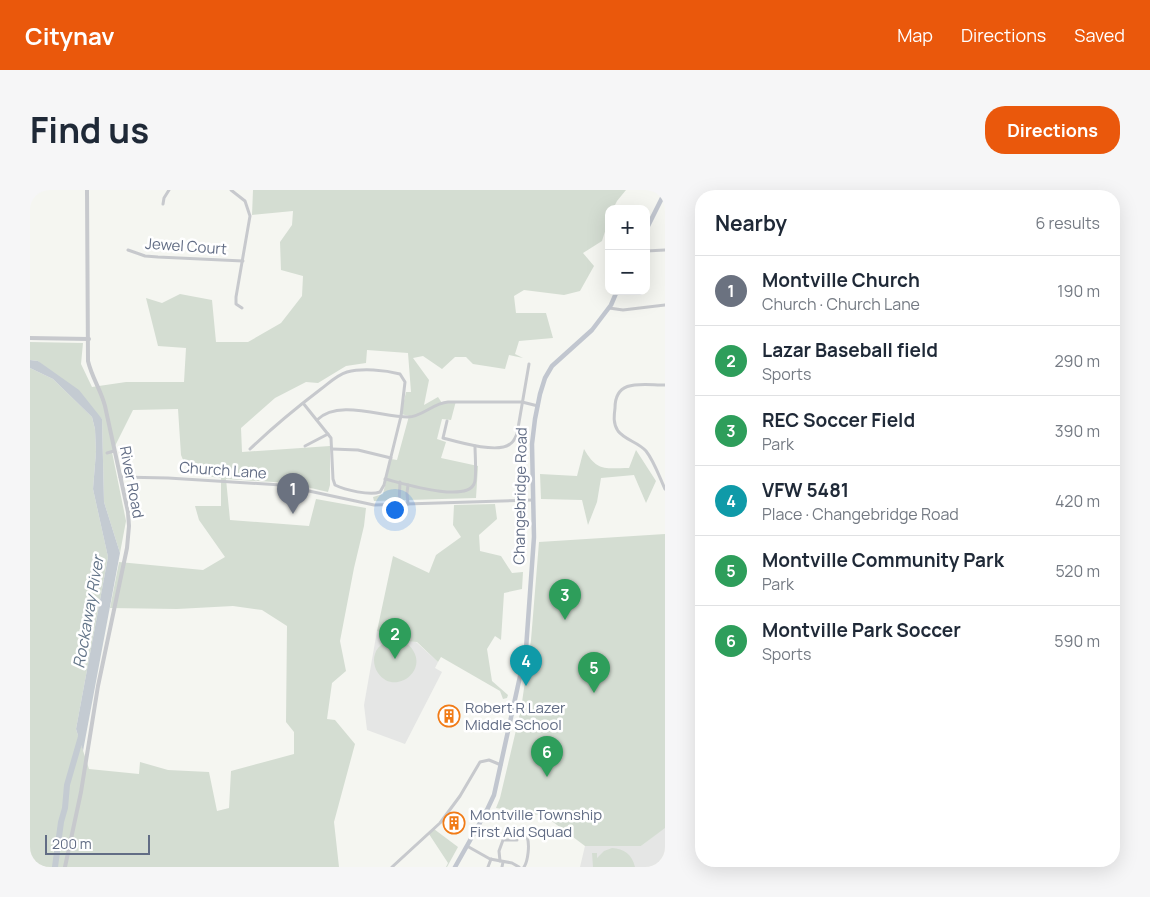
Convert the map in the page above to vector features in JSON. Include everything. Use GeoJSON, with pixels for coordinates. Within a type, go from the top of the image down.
{"type":"FeatureCollection","features":[{"type":"Feature","properties":{"kind":"main road"},"geometry":{"type":"LineString","coordinates":[[650,222],[665,192]]}},
{"type":"Feature","properties":{"kind":"main road","name":"Changebridge Road"},"geometry":{"type":"LineString","coordinates":[[455,867],[494,795],[526,649],[533,553],[532,444],[545,378],[552,366],[585,336],[609,308],[615,295]]}},
{"type":"Feature","properties":{"kind":"street","name":"River Road"},"geometry":{"type":"LineString","coordinates":[[66,867],[81,792],[98,686],[128,541],[129,519],[102,396],[91,373],[88,361],[87,190]]}},
{"type":"Feature","properties":{"kind":"street"},"geometry":{"type":"LineString","coordinates":[[163,204],[169,190]]}},
{"type":"Feature","properties":{"kind":"street"},"geometry":{"type":"LineString","coordinates":[[231,190],[245,201],[250,216],[236,300],[236,304],[242,308]]}},
{"type":"Feature","properties":{"kind":"street","name":"Jewel Court"},"geometry":{"type":"LineString","coordinates":[[128,250],[145,256],[243,261]]}},
{"type":"Feature","properties":{"kind":"street"},"geometry":{"type":"LineString","coordinates":[[650,251],[665,250]]}},
{"type":"Feature","properties":{"kind":"street"},"geometry":{"type":"LineString","coordinates":[[609,308],[615,310],[665,305]]}},
{"type":"Feature","properties":{"kind":"street"},"geometry":{"type":"LineString","coordinates":[[30,338],[89,339]]}},
{"type":"Feature","properties":{"kind":"street"},"geometry":{"type":"LineString","coordinates":[[447,421],[443,438],[475,446],[504,447],[512,443],[517,434],[529,364]]}},
{"type":"Feature","properties":{"kind":"street"},"geometry":{"type":"LineString","coordinates":[[250,449],[278,422],[303,403],[345,373],[365,371],[394,373],[402,376],[406,382],[401,416],[386,479],[380,492],[372,494],[344,489],[336,485],[333,479],[331,438],[303,403]]}},
{"type":"Feature","properties":{"kind":"street"},"geometry":{"type":"LineString","coordinates":[[665,385],[632,385],[623,388],[615,400],[614,420],[620,433],[641,446],[648,453],[665,489]]}},
{"type":"Feature","properties":{"kind":"street"},"geometry":{"type":"LineString","coordinates":[[317,420],[326,412],[338,411],[414,416],[443,402],[522,402],[538,406]]}},
{"type":"Feature","properties":{"kind":"street"},"geometry":{"type":"LineString","coordinates":[[306,446],[328,434]]}},
{"type":"Feature","properties":{"kind":"street"},"geometry":{"type":"LineString","coordinates":[[386,479],[440,492],[463,492],[470,490],[475,480],[475,446]]}},
{"type":"Feature","properties":{"kind":"street"},"geometry":{"type":"LineString","coordinates":[[332,449],[358,450],[391,458]]}},
{"type":"Feature","properties":{"kind":"street"},"geometry":{"type":"LineString","coordinates":[[106,453],[114,451]]}},
{"type":"Feature","properties":{"kind":"street","name":"Church Lane"},"geometry":{"type":"LineString","coordinates":[[119,477],[281,485],[363,503],[408,504],[533,500]]}},
{"type":"Feature","properties":{"kind":"street"},"geometry":{"type":"LineString","coordinates":[[400,482],[400,504]]}},
{"type":"Feature","properties":{"kind":"street"},"geometry":{"type":"LineString","coordinates":[[408,484],[406,493],[408,504]]}},
{"type":"Feature","properties":{"kind":"street"},"geometry":{"type":"LineString","coordinates":[[392,867],[440,823],[460,796],[480,762],[489,760],[501,765]]}},
{"type":"Feature","properties":{"kind":"street"},"geometry":{"type":"LineString","coordinates":[[524,867],[529,844],[526,837]]}},
{"type":"Feature","properties":{"kind":"street"},"geometry":{"type":"LineString","coordinates":[[502,867],[499,851],[503,840],[517,840]]}},
{"type":"Feature","properties":{"kind":"street"},"geometry":{"type":"LineString","coordinates":[[468,846],[491,859],[512,863],[520,867]]}},
{"type":"Feature","properties":{"kind":"street"},"geometry":{"type":"LineString","coordinates":[[488,867],[491,859]]}},
{"type":"Feature","properties":{"kind":"shaded area"},"geometry":{"type":"Polygon","coordinates":[[[253,190],[626,190],[615,205],[605,205],[605,232],[602,241],[583,253],[594,266],[580,291],[564,295],[524,290],[514,296],[516,313],[546,313],[553,338],[519,341],[515,354],[523,358],[509,355],[505,369],[473,364],[466,357],[455,357],[442,369],[423,356],[413,358],[429,380],[424,405],[438,397],[442,403],[456,401],[451,420],[442,419],[437,439],[446,442],[441,458],[478,466],[476,498],[374,501],[373,497],[383,494],[391,459],[397,460],[409,416],[401,414],[406,392],[411,392],[408,353],[367,350],[366,363],[346,366],[318,383],[306,382],[275,398],[241,428],[242,452],[330,446],[330,485],[328,492],[289,483],[226,479],[230,520],[309,526],[316,499],[366,508],[340,641],[346,671],[332,683],[327,719],[335,720],[355,744],[334,822],[339,867],[30,867],[30,368],[53,379],[92,417],[95,429],[96,452],[93,489],[108,557],[76,729],[89,769],[139,774],[140,762],[168,770],[209,772],[217,811],[229,808],[231,771],[294,754],[294,732],[286,722],[287,626],[262,610],[233,606],[177,609],[110,608],[119,562],[203,570],[225,557],[199,520],[195,506],[221,506],[221,478],[189,474],[181,455],[178,409],[133,410],[112,452],[126,521],[120,553],[104,502],[102,419],[38,361],[30,360],[30,342],[83,343],[81,364],[92,387],[126,382],[184,382],[186,348],[158,346],[146,298],[162,303],[180,294],[212,300],[216,342],[248,342],[281,323],[302,296],[303,276],[281,270],[280,242],[292,225],[293,211],[252,215],[253,190]]]}},
{"type":"Feature","properties":{"kind":"shaded area","name":"Rockaway River"},"geometry":{"type":"Polygon","coordinates":[[[30,360],[38,361],[79,390],[102,419],[104,502],[120,553],[83,751],[76,729],[108,557],[93,489],[96,452],[95,429],[92,417],[53,379],[30,368],[30,360]]]}},
{"type":"Feature","properties":{"kind":"shaded area"},"geometry":{"type":"Polygon","coordinates":[[[584,449],[593,462],[608,468],[629,468],[636,450],[656,481],[646,503],[634,475],[601,478],[597,502],[588,525],[582,500],[541,499],[540,474],[577,476],[584,449]]]}},
{"type":"Feature","properties":{"kind":"shaded area"},"geometry":{"type":"Polygon","coordinates":[[[495,504],[497,519],[479,535],[480,551],[501,556],[512,573],[523,572],[522,589],[504,593],[501,640],[495,636],[487,649],[492,681],[508,695],[507,698],[503,699],[500,691],[441,657],[438,662],[417,642],[404,641],[413,650],[416,660],[415,669],[410,676],[403,681],[394,682],[386,680],[378,673],[374,659],[376,651],[381,645],[396,639],[377,631],[393,556],[429,573],[436,555],[461,537],[453,525],[454,505],[495,504]]]}},
{"type":"Feature","properties":{"kind":"shaded area"},"geometry":{"type":"Polygon","coordinates":[[[665,534],[665,828],[641,846],[585,846],[545,816],[496,808],[521,709],[531,640],[539,542],[665,534]]]}},
{"type":"Feature","properties":{"kind":"shaded area"},"geometry":{"type":"Polygon","coordinates":[[[377,631],[399,640],[416,642],[438,662],[435,668],[442,672],[405,744],[367,730],[364,705],[377,631]]]}},
{"type":"Feature","properties":{"kind":"shaded area"},"geometry":{"type":"Polygon","coordinates":[[[665,827],[665,867],[580,867],[585,846],[641,846],[665,827]]]}},
{"type":"Feature","properties":{"kind":"shaded area"},"geometry":{"type":"Polygon","coordinates":[[[434,829],[458,847],[447,867],[448,863],[429,834],[434,829]]]}},
{"type":"Feature","properties":{"kind":"shaded area"},"geometry":{"type":"Polygon","coordinates":[[[612,848],[627,853],[635,867],[593,867],[592,853],[597,853],[597,858],[604,851],[612,848]]]}},
{"type":"Feature","properties":{"kind":"waterway","name":"Rockaway River"},"geometry":{"type":"LineString","coordinates":[[55,867],[67,785],[82,733]]}},
{"type":"Feature","properties":{"kind":"place","name":"Montville Church"},"geometry":{"type":"Point","coordinates":[293,514]}},
{"type":"Feature","properties":{"kind":"place","name":"REC Soccer Field"},"geometry":{"type":"Point","coordinates":[565,620]}},
{"type":"Feature","properties":{"kind":"place","name":"Lazar Baseball field"},"geometry":{"type":"Point","coordinates":[395,659]}},
{"type":"Feature","properties":{"kind":"place","name":"VFW 5481"},"geometry":{"type":"Point","coordinates":[526,686]}},
{"type":"Feature","properties":{"kind":"place","name":"Montville Community Park"},"geometry":{"type":"Point","coordinates":[594,693]}},
{"type":"Feature","properties":{"kind":"place","name":"Robert R Lazer Middle School"},"geometry":{"type":"Point","coordinates":[449,716]}},
{"type":"Feature","properties":{"kind":"place","name":"Montville Park Soccer"},"geometry":{"type":"Point","coordinates":[547,777]}},
{"type":"Feature","properties":{"kind":"place","name":"Montville Township First Aid Squad"},"geometry":{"type":"Point","coordinates":[454,823]}}]}
